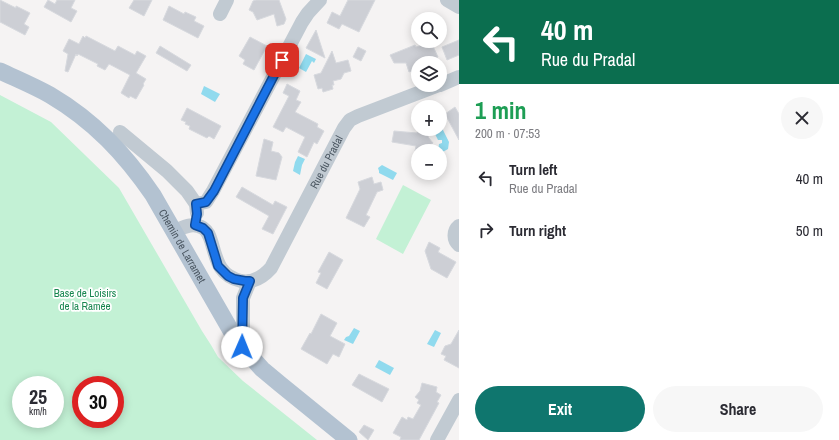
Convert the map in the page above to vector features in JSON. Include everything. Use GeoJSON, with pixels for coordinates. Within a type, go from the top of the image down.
{"type":"FeatureCollection","features":[{"type":"Feature","properties":{"kind":"main road","name":"Chemin de Larramet"},"geometry":{"type":"LineString","coordinates":[[0,71],[50,95],[74,111],[100,132],[121,153],[141,177],[153,195],[234,336],[242,347],[262,369],[349,440]]}},
{"type":"Feature","properties":{"kind":"street"},"geometry":{"type":"LineString","coordinates":[[220,14],[227,0]]}},
{"type":"Feature","properties":{"kind":"street"},"geometry":{"type":"LineString","coordinates":[[196,204],[206,202],[214,191],[302,22],[320,0]]}},
{"type":"Feature","properties":{"kind":"street"},"geometry":{"type":"LineString","coordinates":[[447,0],[459,7]]}},
{"type":"Feature","properties":{"kind":"street","name":"Rue du Pradal"},"geometry":{"type":"LineString","coordinates":[[447,82],[459,78]]}},
{"type":"Feature","properties":{"kind":"street","name":"Rue du Pradal"},"geometry":{"type":"LineString","coordinates":[[250,281],[265,275],[271,268],[344,128],[350,120],[421,92]]}},
{"type":"Feature","properties":{"kind":"street"},"geometry":{"type":"LineString","coordinates":[[120,132],[167,171],[187,191],[196,204],[197,214],[195,225]]}},
{"type":"Feature","properties":{"kind":"street"},"geometry":{"type":"LineString","coordinates":[[174,231],[186,226],[195,225],[203,228],[208,233],[218,266],[228,276],[234,279],[250,281],[243,298],[242,347]]}},
{"type":"Feature","properties":{"kind":"street"},"geometry":{"type":"LineString","coordinates":[[459,226],[457,227],[454,235],[456,243],[459,245]]}},
{"type":"Feature","properties":{"kind":"street"},"geometry":{"type":"LineString","coordinates":[[437,440],[459,400]]}},
{"type":"Feature","properties":{"kind":"green space","name":"Base de Loisirs de la Ramée"},"geometry":{"type":"Polygon","coordinates":[[[0,95],[51,122],[119,188],[218,357],[243,381],[317,440],[0,440],[0,95]]]}},
{"type":"Feature","properties":{"kind":"green space"},"geometry":{"type":"Polygon","coordinates":[[[403,185],[431,200],[403,254],[376,239],[403,185]]]}},
{"type":"Feature","properties":{"kind":"water"},"geometry":{"type":"Polygon","coordinates":[[[306,54],[316,59],[314,63],[312,61],[306,72],[299,68],[306,54]]]}},
{"type":"Feature","properties":{"kind":"water"},"geometry":{"type":"Polygon","coordinates":[[[204,86],[220,94],[215,102],[201,94],[204,86]]]}},
{"type":"Feature","properties":{"kind":"water"},"geometry":{"type":"Polygon","coordinates":[[[436,136],[446,136],[449,142],[448,149],[447,144],[439,144],[442,143],[442,140],[438,140],[436,136]]]}},
{"type":"Feature","properties":{"kind":"water"},"geometry":{"type":"Polygon","coordinates":[[[298,156],[305,159],[300,175],[293,171],[298,156]]]}},
{"type":"Feature","properties":{"kind":"water"},"geometry":{"type":"Polygon","coordinates":[[[382,165],[397,173],[393,180],[379,173],[378,168],[382,165]]]}},
{"type":"Feature","properties":{"kind":"water"},"geometry":{"type":"Polygon","coordinates":[[[354,328],[360,331],[353,344],[344,340],[349,336],[354,328]]]}},
{"type":"Feature","properties":{"kind":"water"},"geometry":{"type":"Polygon","coordinates":[[[435,330],[441,333],[434,347],[427,344],[435,330]]]}},
{"type":"Feature","properties":{"kind":"water"},"geometry":{"type":"Polygon","coordinates":[[[379,360],[394,368],[390,375],[375,367],[379,360]]]}},
{"type":"Feature","properties":{"kind":"building"},"geometry":{"type":"Polygon","coordinates":[[[0,0],[30,13],[24,24],[29,27],[25,35],[0,22],[0,0]]]}},
{"type":"Feature","properties":{"kind":"building"},"geometry":{"type":"Polygon","coordinates":[[[48,0],[55,4],[57,0],[75,0],[71,8],[77,11],[71,22],[44,7],[48,0]]]}},
{"type":"Feature","properties":{"kind":"building"},"geometry":{"type":"Polygon","coordinates":[[[134,0],[152,0],[144,16],[129,8],[134,0]]]}},
{"type":"Feature","properties":{"kind":"building"},"geometry":{"type":"Polygon","coordinates":[[[279,0],[286,19],[284,24],[277,26],[274,14],[257,20],[253,12],[249,10],[253,1],[279,0]]]}},
{"type":"Feature","properties":{"kind":"building"},"geometry":{"type":"Polygon","coordinates":[[[348,0],[375,0],[359,32],[342,24],[339,29],[327,23],[332,12],[340,16],[348,0]]]}},
{"type":"Feature","properties":{"kind":"building"},"geometry":{"type":"Polygon","coordinates":[[[169,6],[184,14],[185,12],[196,17],[194,21],[204,26],[198,38],[163,20],[169,6]]]}},
{"type":"Feature","properties":{"kind":"building"},"geometry":{"type":"Polygon","coordinates":[[[316,30],[325,58],[306,48],[316,30]]]}},
{"type":"Feature","properties":{"kind":"building"},"geometry":{"type":"Polygon","coordinates":[[[83,36],[85,38],[86,36],[115,51],[118,46],[135,55],[137,51],[146,56],[136,73],[146,79],[136,99],[130,96],[129,98],[121,93],[130,75],[109,64],[105,70],[97,66],[98,64],[78,54],[77,56],[76,54],[68,72],[65,71],[68,54],[63,51],[69,39],[79,44],[83,36]]]}},
{"type":"Feature","properties":{"kind":"building"},"geometry":{"type":"Polygon","coordinates":[[[250,37],[267,46],[254,70],[243,64],[245,60],[239,56],[250,37]]]}},
{"type":"Feature","properties":{"kind":"building"},"geometry":{"type":"Polygon","coordinates":[[[459,40],[459,55],[447,60],[447,56],[445,56],[442,48],[447,48],[447,45],[459,40]]]}},
{"type":"Feature","properties":{"kind":"building"},"geometry":{"type":"Polygon","coordinates":[[[160,46],[191,65],[187,71],[156,53],[160,46]]]}},
{"type":"Feature","properties":{"kind":"building"},"geometry":{"type":"Polygon","coordinates":[[[358,47],[366,51],[361,61],[353,57],[358,47]]]}},
{"type":"Feature","properties":{"kind":"building"},"geometry":{"type":"Polygon","coordinates":[[[411,47],[411,48],[434,48],[438,56],[411,56],[411,71],[409,72],[406,63],[394,63],[390,55],[411,47]]]}},
{"type":"Feature","properties":{"kind":"building"},"geometry":{"type":"Polygon","coordinates":[[[332,51],[336,63],[348,60],[351,71],[344,73],[341,79],[333,81],[333,89],[323,92],[322,88],[318,89],[314,75],[321,73],[332,51]]]}},
{"type":"Feature","properties":{"kind":"building"},"geometry":{"type":"Polygon","coordinates":[[[287,84],[300,91],[296,100],[301,102],[295,112],[318,124],[317,127],[324,131],[317,144],[314,142],[307,157],[298,152],[305,137],[286,127],[283,132],[273,127],[289,96],[283,93],[287,84]]]}},
{"type":"Feature","properties":{"kind":"building"},"geometry":{"type":"Polygon","coordinates":[[[455,107],[459,114],[459,140],[447,118],[447,113],[455,107]]]}},
{"type":"Feature","properties":{"kind":"building"},"geometry":{"type":"Polygon","coordinates":[[[187,108],[221,126],[214,139],[209,136],[207,138],[189,129],[190,126],[181,120],[187,108]]]}},
{"type":"Feature","properties":{"kind":"building"},"geometry":{"type":"Polygon","coordinates":[[[394,131],[411,132],[411,136],[428,136],[433,143],[411,145],[392,142],[394,131]]]}},
{"type":"Feature","properties":{"kind":"building"},"geometry":{"type":"Polygon","coordinates":[[[264,139],[273,142],[271,151],[279,153],[282,157],[276,180],[256,176],[264,139]]]}},
{"type":"Feature","properties":{"kind":"building"},"geometry":{"type":"Polygon","coordinates":[[[372,177],[374,184],[381,182],[383,190],[377,192],[366,215],[370,217],[364,227],[346,218],[360,189],[358,182],[372,177]]]}},
{"type":"Feature","properties":{"kind":"building"},"geometry":{"type":"Polygon","coordinates":[[[242,187],[273,205],[275,201],[287,207],[273,234],[262,229],[269,216],[236,197],[242,187]]]}},
{"type":"Feature","properties":{"kind":"building"},"geometry":{"type":"Polygon","coordinates":[[[429,242],[440,248],[438,252],[456,262],[447,278],[431,269],[425,251],[429,242]]]}},
{"type":"Feature","properties":{"kind":"building"},"geometry":{"type":"Polygon","coordinates":[[[329,252],[343,260],[327,289],[316,283],[321,273],[318,272],[329,252]]]}},
{"type":"Feature","properties":{"kind":"building"},"geometry":{"type":"Polygon","coordinates":[[[321,314],[337,323],[330,336],[345,344],[339,357],[333,354],[327,364],[301,349],[310,333],[311,334],[321,314]]]}},
{"type":"Feature","properties":{"kind":"building"},"geometry":{"type":"Polygon","coordinates":[[[459,330],[459,368],[444,360],[446,356],[441,354],[445,346],[451,344],[459,330]]]}},
{"type":"Feature","properties":{"kind":"building"},"geometry":{"type":"Polygon","coordinates":[[[359,374],[389,389],[382,402],[352,385],[359,374]]]}},
{"type":"Feature","properties":{"kind":"building"},"geometry":{"type":"Polygon","coordinates":[[[422,383],[437,387],[436,392],[441,395],[437,402],[439,403],[419,440],[400,440],[401,437],[393,433],[402,417],[407,420],[408,417],[413,419],[421,405],[417,403],[419,400],[415,397],[420,391],[422,383]]]}},
{"type":"Feature","properties":{"kind":"building"},"geometry":{"type":"Polygon","coordinates":[[[364,425],[374,430],[368,440],[359,432],[364,425]]]}},
{"type":"Feature","properties":{"kind":"route"},"geometry":{"type":"LineString","coordinates":[[242,347],[243,298],[250,281],[234,279],[228,276],[218,266],[208,233],[203,228],[195,225],[197,214],[196,204],[206,202],[214,191],[282,60]]}}]}
